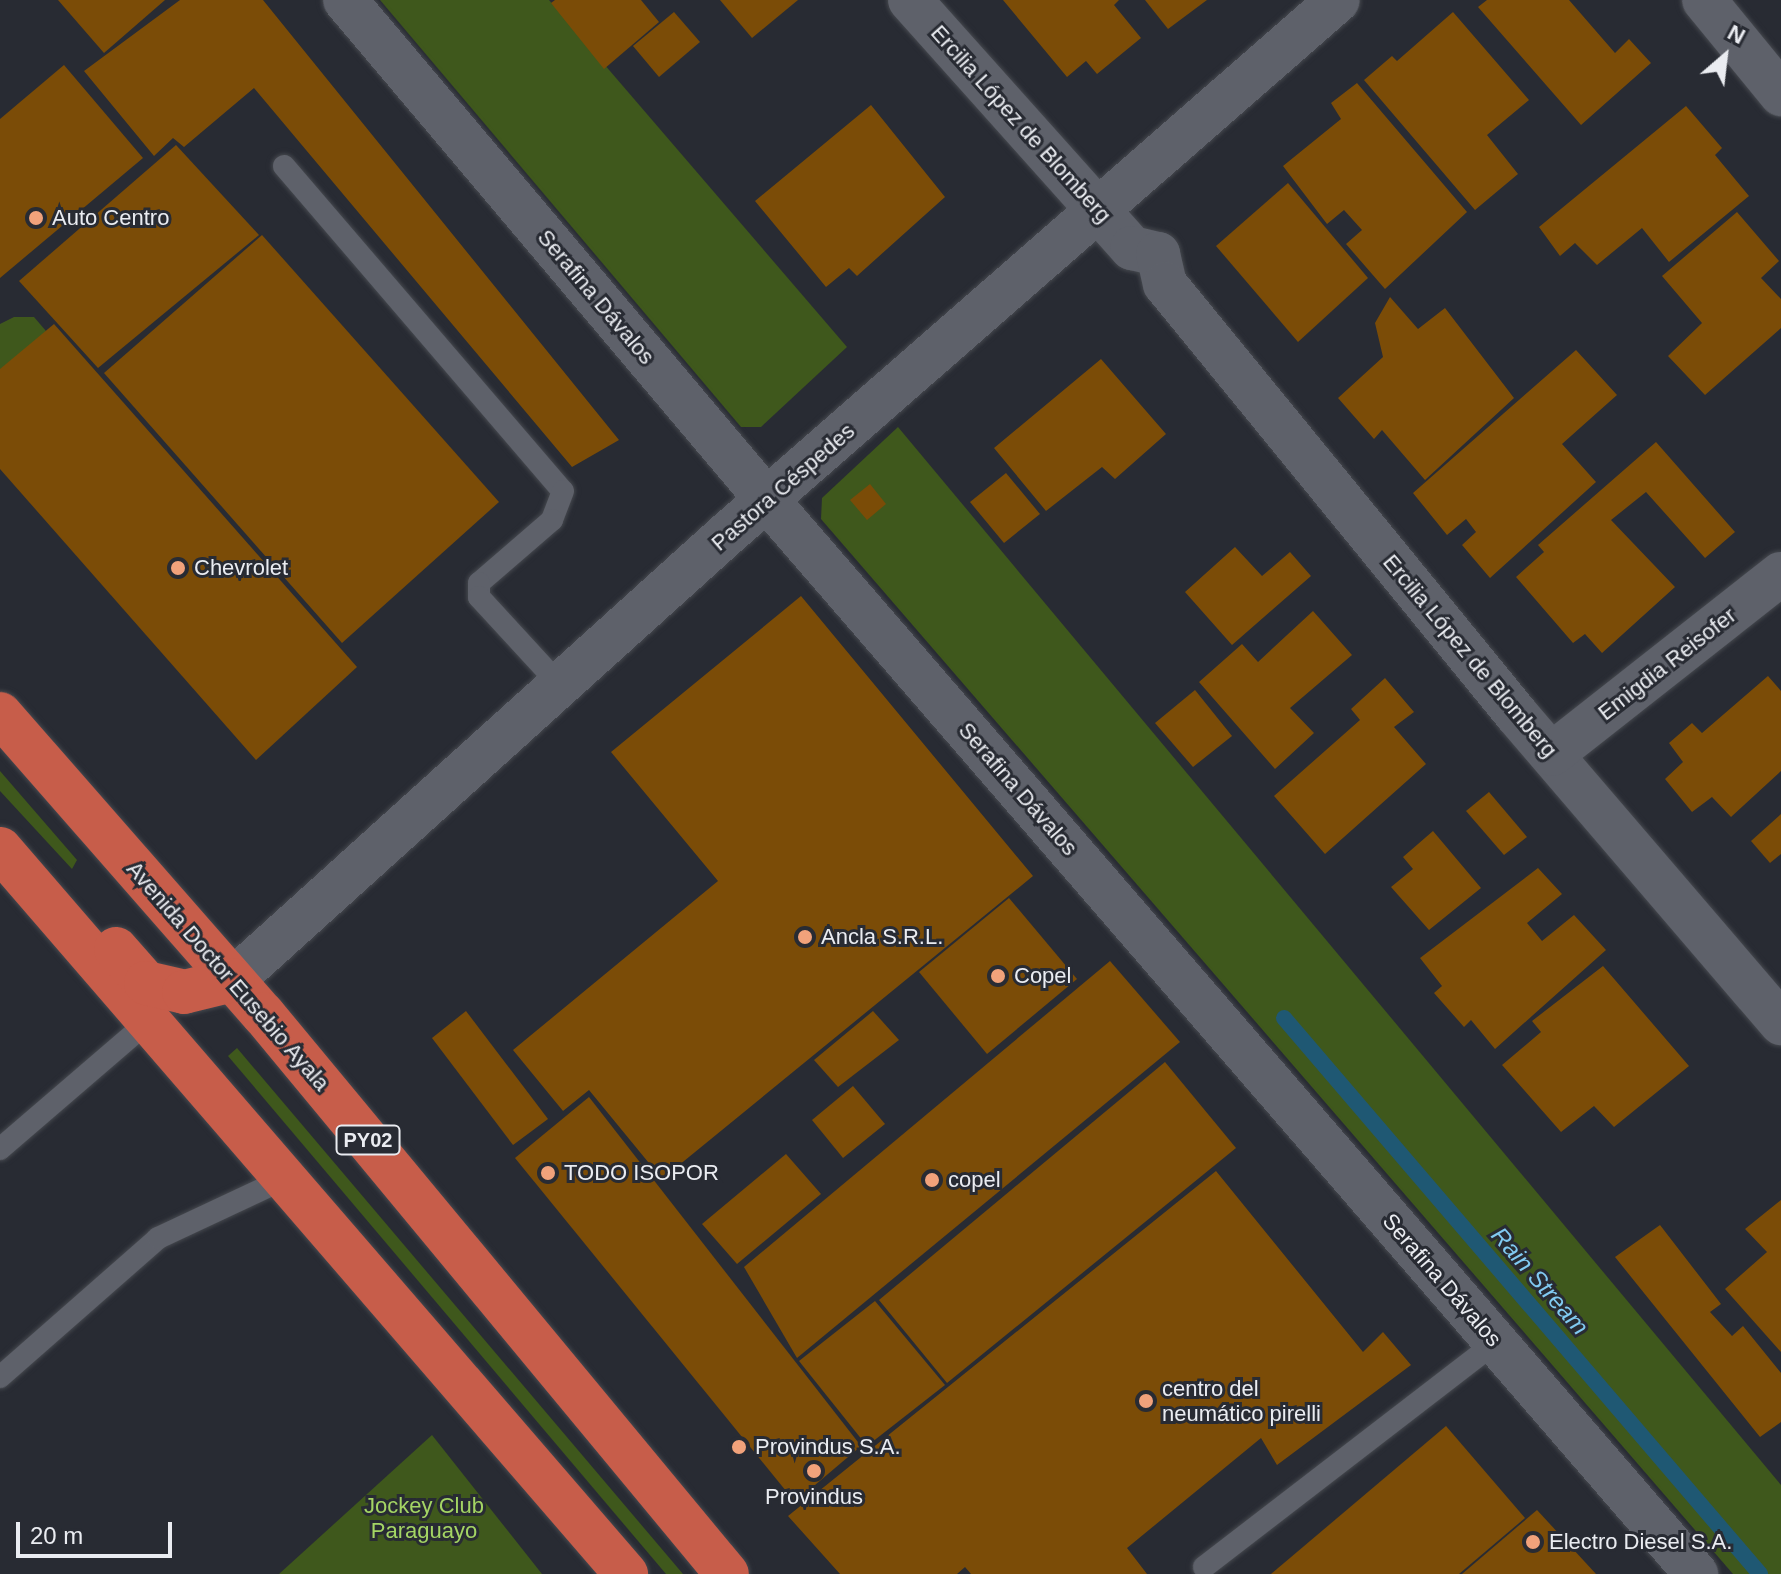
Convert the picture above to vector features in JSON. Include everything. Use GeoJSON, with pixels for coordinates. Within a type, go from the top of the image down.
{"type":"FeatureCollection","features":[{"type":"Feature","properties":{"kind":"highway","name":"Avenida Doctor Eusebio Ayala"},"geometry":{"type":"LineString","coordinates":[[0,714],[233,980],[727,1574]]}},
{"type":"Feature","properties":{"kind":"highway"},"geometry":{"type":"LineString","coordinates":[[10,860],[58,884],[146,983],[184,992],[233,980]]}},
{"type":"Feature","properties":{"kind":"highway"},"geometry":{"type":"LineString","coordinates":[[10,860],[288,1177],[626,1574]]}},
{"type":"Feature","properties":{"kind":"street","name":"Serafina Dávalos"},"geometry":{"type":"LineString","coordinates":[[345,0],[768,501],[1696,1574]]}},
{"type":"Feature","properties":{"kind":"street","name":"Ercilia López de Blomberg"},"geometry":{"type":"LineString","coordinates":[[910,0],[1132,248],[1132,274],[1165,284],[1552,754],[1781,1023]]}},
{"type":"Feature","properties":{"kind":"street","name":"Pastora Céspedes"},"geometry":{"type":"LineString","coordinates":[[233,980],[1096,209],[1338,0]]}},
{"type":"Feature","properties":{"kind":"street"},"geometry":{"type":"LineString","coordinates":[[1704,0],[1781,94]]}},
{"type":"Feature","properties":{"kind":"street","name":"Emigdia Reisofer"},"geometry":{"type":"LineString","coordinates":[[1552,754],[1781,574]]}},
{"type":"Feature","properties":{"kind":"lane"},"geometry":{"type":"LineString","coordinates":[[284,166],[563,491],[552,520],[479,583],[479,597],[560,685]]}},
{"type":"Feature","properties":{"kind":"lane"},"geometry":{"type":"LineString","coordinates":[[0,1149],[149,1021]]}},
{"type":"Feature","properties":{"kind":"lane"},"geometry":{"type":"LineString","coordinates":[[0,1377],[158,1238],[288,1177]]}},
{"type":"Feature","properties":{"kind":"lane"},"geometry":{"type":"LineString","coordinates":[[1204,1567],[1496,1342]]}},
{"type":"Feature","properties":{"kind":"green space"},"geometry":{"type":"Polygon","coordinates":[[[380,0],[549,0],[847,347],[761,427],[741,427],[380,0]]]}},
{"type":"Feature","properties":{"kind":"green space"},"geometry":{"type":"Polygon","coordinates":[[[14,317],[34,317],[46,331],[36,352],[0,382],[0,324],[14,317]]]}},
{"type":"Feature","properties":{"kind":"green space"},"geometry":{"type":"Polygon","coordinates":[[[898,427],[1781,1485],[1781,1574],[1733,1574],[821,519],[822,498],[898,427]]]}},
{"type":"Feature","properties":{"kind":"green space"},"geometry":{"type":"Polygon","coordinates":[[[0,771],[77,860],[72,869],[0,791],[0,771]]]}},
{"type":"Feature","properties":{"kind":"green space"},"geometry":{"type":"Polygon","coordinates":[[[237,1048],[683,1574],[666,1574],[228,1056],[237,1048]]]}},
{"type":"Feature","properties":{"kind":"green space","name":"Jockey Club Paraguayo"},"geometry":{"type":"Polygon","coordinates":[[[432,1435],[542,1574],[279,1574],[432,1435]]]}},
{"type":"Feature","properties":{"kind":"building"},"geometry":{"type":"Polygon","coordinates":[[[58,0],[165,0],[104,53],[58,0]]]}},
{"type":"Feature","properties":{"kind":"building"},"geometry":{"type":"Polygon","coordinates":[[[180,0],[263,0],[619,440],[572,467],[254,88],[184,147],[173,138],[154,156],[84,71],[180,0]]]}},
{"type":"Feature","properties":{"kind":"building"},"geometry":{"type":"Polygon","coordinates":[[[555,0],[641,0],[659,22],[604,69],[551,3],[555,0]]]}},
{"type":"Feature","properties":{"kind":"building"},"geometry":{"type":"Polygon","coordinates":[[[720,0],[798,0],[752,38],[720,0]]]}},
{"type":"Feature","properties":{"kind":"building"},"geometry":{"type":"Polygon","coordinates":[[[1003,0],[1119,0],[1114,5],[1141,38],[1097,74],[1086,61],[1067,77],[1003,0]]]}},
{"type":"Feature","properties":{"kind":"building"},"geometry":{"type":"Polygon","coordinates":[[[1145,0],[1207,0],[1168,29],[1145,0]]]}},
{"type":"Feature","properties":{"kind":"building"},"geometry":{"type":"Polygon","coordinates":[[[1487,0],[1569,0],[1615,53],[1629,39],[1651,63],[1581,125],[1478,7],[1487,0]]]}},
{"type":"Feature","properties":{"kind":"building"},"geometry":{"type":"Polygon","coordinates":[[[674,12],[700,42],[659,77],[633,46],[674,12]]]}},
{"type":"Feature","properties":{"kind":"building"},"geometry":{"type":"Polygon","coordinates":[[[1453,12],[1529,100],[1487,135],[1518,174],[1475,210],[1364,80],[1392,56],[1397,61],[1453,12]]]}},
{"type":"Feature","properties":{"kind":"building","name":"Auto Centro"},"geometry":{"type":"Polygon","coordinates":[[[64,65],[143,158],[0,278],[0,119],[64,65]]]}},
{"type":"Feature","properties":{"kind":"building"},"geometry":{"type":"Polygon","coordinates":[[[1357,83],[1467,212],[1385,289],[1346,244],[1362,230],[1344,210],[1327,224],[1283,166],[1341,119],[1331,103],[1357,83]]]}},
{"type":"Feature","properties":{"kind":"building"},"geometry":{"type":"Polygon","coordinates":[[[871,105],[945,197],[857,276],[849,268],[826,287],[755,201],[871,105]]]}},
{"type":"Feature","properties":{"kind":"building"},"geometry":{"type":"Polygon","coordinates":[[[1686,106],[1722,148],[1715,155],[1749,196],[1669,262],[1642,228],[1597,265],[1575,243],[1560,256],[1539,227],[1686,106]]]}},
{"type":"Feature","properties":{"kind":"building"},"geometry":{"type":"Polygon","coordinates":[[[176,145],[259,235],[98,368],[19,281],[176,145]]]}},
{"type":"Feature","properties":{"kind":"building"},"geometry":{"type":"Polygon","coordinates":[[[1288,183],[1368,278],[1298,342],[1216,246],[1288,183]]]}},
{"type":"Feature","properties":{"kind":"building"},"geometry":{"type":"Polygon","coordinates":[[[1737,212],[1779,261],[1761,278],[1781,299],[1781,328],[1705,395],[1668,356],[1702,323],[1662,276],[1737,212]]]}},
{"type":"Feature","properties":{"kind":"building"},"geometry":{"type":"Polygon","coordinates":[[[262,235],[499,502],[342,643],[104,373],[262,235]]]}},
{"type":"Feature","properties":{"kind":"building"},"geometry":{"type":"Polygon","coordinates":[[[1390,297],[1418,329],[1445,308],[1514,398],[1425,480],[1382,430],[1374,439],[1338,398],[1383,357],[1375,323],[1390,297]]]}},
{"type":"Feature","properties":{"kind":"building","name":"Chevrolet"},"geometry":{"type":"Polygon","coordinates":[[[54,324],[357,667],[256,760],[0,469],[0,369],[54,324]]]}},
{"type":"Feature","properties":{"kind":"building"},"geometry":{"type":"Polygon","coordinates":[[[1576,350],[1617,395],[1562,444],[1596,482],[1490,578],[1462,545],[1476,532],[1466,519],[1447,535],[1413,493],[1576,350]]]}},
{"type":"Feature","properties":{"kind":"building"},"geometry":{"type":"Polygon","coordinates":[[[1101,359],[1166,434],[1115,479],[1102,467],[1046,511],[994,448],[1101,359]]]}},
{"type":"Feature","properties":{"kind":"building"},"geometry":{"type":"Polygon","coordinates":[[[1656,442],[1735,532],[1705,558],[1646,492],[1611,520],[1675,587],[1602,653],[1585,634],[1573,643],[1516,577],[1544,552],[1538,545],[1656,442]]]}},
{"type":"Feature","properties":{"kind":"building"},"geometry":{"type":"Polygon","coordinates":[[[1006,473],[1040,514],[1004,543],[970,502],[1006,473]]]}},
{"type":"Feature","properties":{"kind":"building"},"geometry":{"type":"Polygon","coordinates":[[[870,484],[886,504],[867,520],[850,500],[870,484]]]}},
{"type":"Feature","properties":{"kind":"building"},"geometry":{"type":"Polygon","coordinates":[[[1235,547],[1262,576],[1290,552],[1311,576],[1232,645],[1185,592],[1235,547]]]}},
{"type":"Feature","properties":{"kind":"building","name":"Ancla S.R.L."},"geometry":{"type":"Polygon","coordinates":[[[801,596],[1033,876],[662,1179],[589,1090],[563,1111],[513,1050],[718,881],[611,752],[801,596]]]}},
{"type":"Feature","properties":{"kind":"building"},"geometry":{"type":"Polygon","coordinates":[[[1313,611],[1352,655],[1290,708],[1314,733],[1275,769],[1199,682],[1242,644],[1258,662],[1313,611]]]}},
{"type":"Feature","properties":{"kind":"building"},"geometry":{"type":"Polygon","coordinates":[[[1768,676],[1781,691],[1781,771],[1731,817],[1712,797],[1692,812],[1665,779],[1683,762],[1669,743],[1692,723],[1702,733],[1768,676]]]}},
{"type":"Feature","properties":{"kind":"building"},"geometry":{"type":"Polygon","coordinates":[[[1385,678],[1414,712],[1394,727],[1426,764],[1325,854],[1274,796],[1360,720],[1351,709],[1385,678]]]}},
{"type":"Feature","properties":{"kind":"building"},"geometry":{"type":"Polygon","coordinates":[[[1195,690],[1232,736],[1193,767],[1155,723],[1195,690]]]}},
{"type":"Feature","properties":{"kind":"building"},"geometry":{"type":"Polygon","coordinates":[[[1489,792],[1527,837],[1504,855],[1466,811],[1489,792]]]}},
{"type":"Feature","properties":{"kind":"building"},"geometry":{"type":"Polygon","coordinates":[[[1781,814],[1781,854],[1770,863],[1751,841],[1781,814]]]}},
{"type":"Feature","properties":{"kind":"building"},"geometry":{"type":"Polygon","coordinates":[[[1433,831],[1481,888],[1429,930],[1391,887],[1413,869],[1403,857],[1433,831]]]}},
{"type":"Feature","properties":{"kind":"building"},"geometry":{"type":"Polygon","coordinates":[[[1538,868],[1562,894],[1527,923],[1542,941],[1574,915],[1606,950],[1495,1049],[1471,1020],[1464,1027],[1434,993],[1442,986],[1420,958],[1538,868]]]}},
{"type":"Feature","properties":{"kind":"building","name":"Copel"},"geometry":{"type":"Polygon","coordinates":[[[1009,898],[1077,979],[987,1054],[919,972],[1009,898]]]}},
{"type":"Feature","properties":{"kind":"building","name":"copel"},"geometry":{"type":"Polygon","coordinates":[[[1110,961],[1180,1042],[797,1358],[744,1267],[1110,961]]]}},
{"type":"Feature","properties":{"kind":"building"},"geometry":{"type":"Polygon","coordinates":[[[1603,966],[1689,1066],[1614,1127],[1594,1106],[1561,1132],[1502,1065],[1541,1032],[1532,1021],[1603,966]]]}},
{"type":"Feature","properties":{"kind":"building"},"geometry":{"type":"Polygon","coordinates":[[[466,1011],[548,1119],[513,1145],[432,1038],[466,1011]]]}},
{"type":"Feature","properties":{"kind":"building"},"geometry":{"type":"Polygon","coordinates":[[[873,1011],[899,1040],[838,1087],[814,1060],[873,1011]]]}},
{"type":"Feature","properties":{"kind":"building"},"geometry":{"type":"Polygon","coordinates":[[[1165,1062],[1236,1148],[947,1383],[879,1300],[1165,1062]]]}},
{"type":"Feature","properties":{"kind":"building"},"geometry":{"type":"Polygon","coordinates":[[[853,1086],[885,1124],[843,1158],[812,1120],[853,1086]]]}},
{"type":"Feature","properties":{"kind":"building"},"geometry":{"type":"Polygon","coordinates":[[[589,1097],[861,1446],[795,1502],[515,1158],[589,1097]]]}},
{"type":"Feature","properties":{"kind":"building"},"geometry":{"type":"Polygon","coordinates":[[[786,1154],[821,1194],[737,1264],[702,1224],[786,1154]]]}},
{"type":"Feature","properties":{"kind":"building","name":"centro del neumático pirelli"},"geometry":{"type":"Polygon","coordinates":[[[1216,1171],[1363,1352],[1383,1332],[1411,1365],[1277,1465],[1261,1438],[1127,1548],[1147,1574],[971,1574],[965,1567],[957,1574],[840,1574],[788,1516],[1216,1171]]]}},
{"type":"Feature","properties":{"kind":"building"},"geometry":{"type":"Polygon","coordinates":[[[1781,1200],[1781,1352],[1725,1289],[1767,1252],[1745,1229],[1781,1200]]]}},
{"type":"Feature","properties":{"kind":"building"},"geometry":{"type":"Polygon","coordinates":[[[1660,1225],[1721,1304],[1710,1312],[1732,1336],[1743,1326],[1781,1373],[1781,1422],[1760,1437],[1615,1257],[1660,1225]]]}},
{"type":"Feature","properties":{"kind":"building"},"geometry":{"type":"Polygon","coordinates":[[[875,1301],[945,1385],[867,1446],[799,1361],[875,1301]]]}},
{"type":"Feature","properties":{"kind":"building"},"geometry":{"type":"Polygon","coordinates":[[[1446,1426],[1525,1518],[1459,1574],[1271,1574],[1446,1426]]]}},
{"type":"Feature","properties":{"kind":"building","name":"Electro Diesel S.A."},"geometry":{"type":"Polygon","coordinates":[[[1537,1510],[1596,1574],[1462,1574],[1537,1510]]]}},
{"type":"Feature","properties":{"kind":"waterway","name":"Rain Stream"},"geometry":{"type":"LineString","coordinates":[[1284,1018],[1760,1574]]}},
{"type":"Feature","properties":{"kind":"place","name":"Auto Centro"},"geometry":{"type":"Point","coordinates":[36,218]}},
{"type":"Feature","properties":{"kind":"place","name":"Chevrolet"},"geometry":{"type":"Point","coordinates":[178,568]}},
{"type":"Feature","properties":{"kind":"place","name":"Ancla S.R.L."},"geometry":{"type":"Point","coordinates":[805,937]}},
{"type":"Feature","properties":{"kind":"place","name":"Copel"},"geometry":{"type":"Point","coordinates":[998,976]}},
{"type":"Feature","properties":{"kind":"place","name":"TODO ISOPOR"},"geometry":{"type":"Point","coordinates":[548,1173]}},
{"type":"Feature","properties":{"kind":"place","name":"copel"},"geometry":{"type":"Point","coordinates":[932,1180]}},
{"type":"Feature","properties":{"kind":"place","name":"centro del neumático pirelli"},"geometry":{"type":"Point","coordinates":[1146,1401]}},
{"type":"Feature","properties":{"kind":"place","name":"Provindus S.A."},"geometry":{"type":"Point","coordinates":[739,1447]}},
{"type":"Feature","properties":{"kind":"place","name":"Provindus"},"geometry":{"type":"Point","coordinates":[814,1471]}},
{"type":"Feature","properties":{"kind":"place","name":"Electro Diesel S.A."},"geometry":{"type":"Point","coordinates":[1533,1542]}}]}
